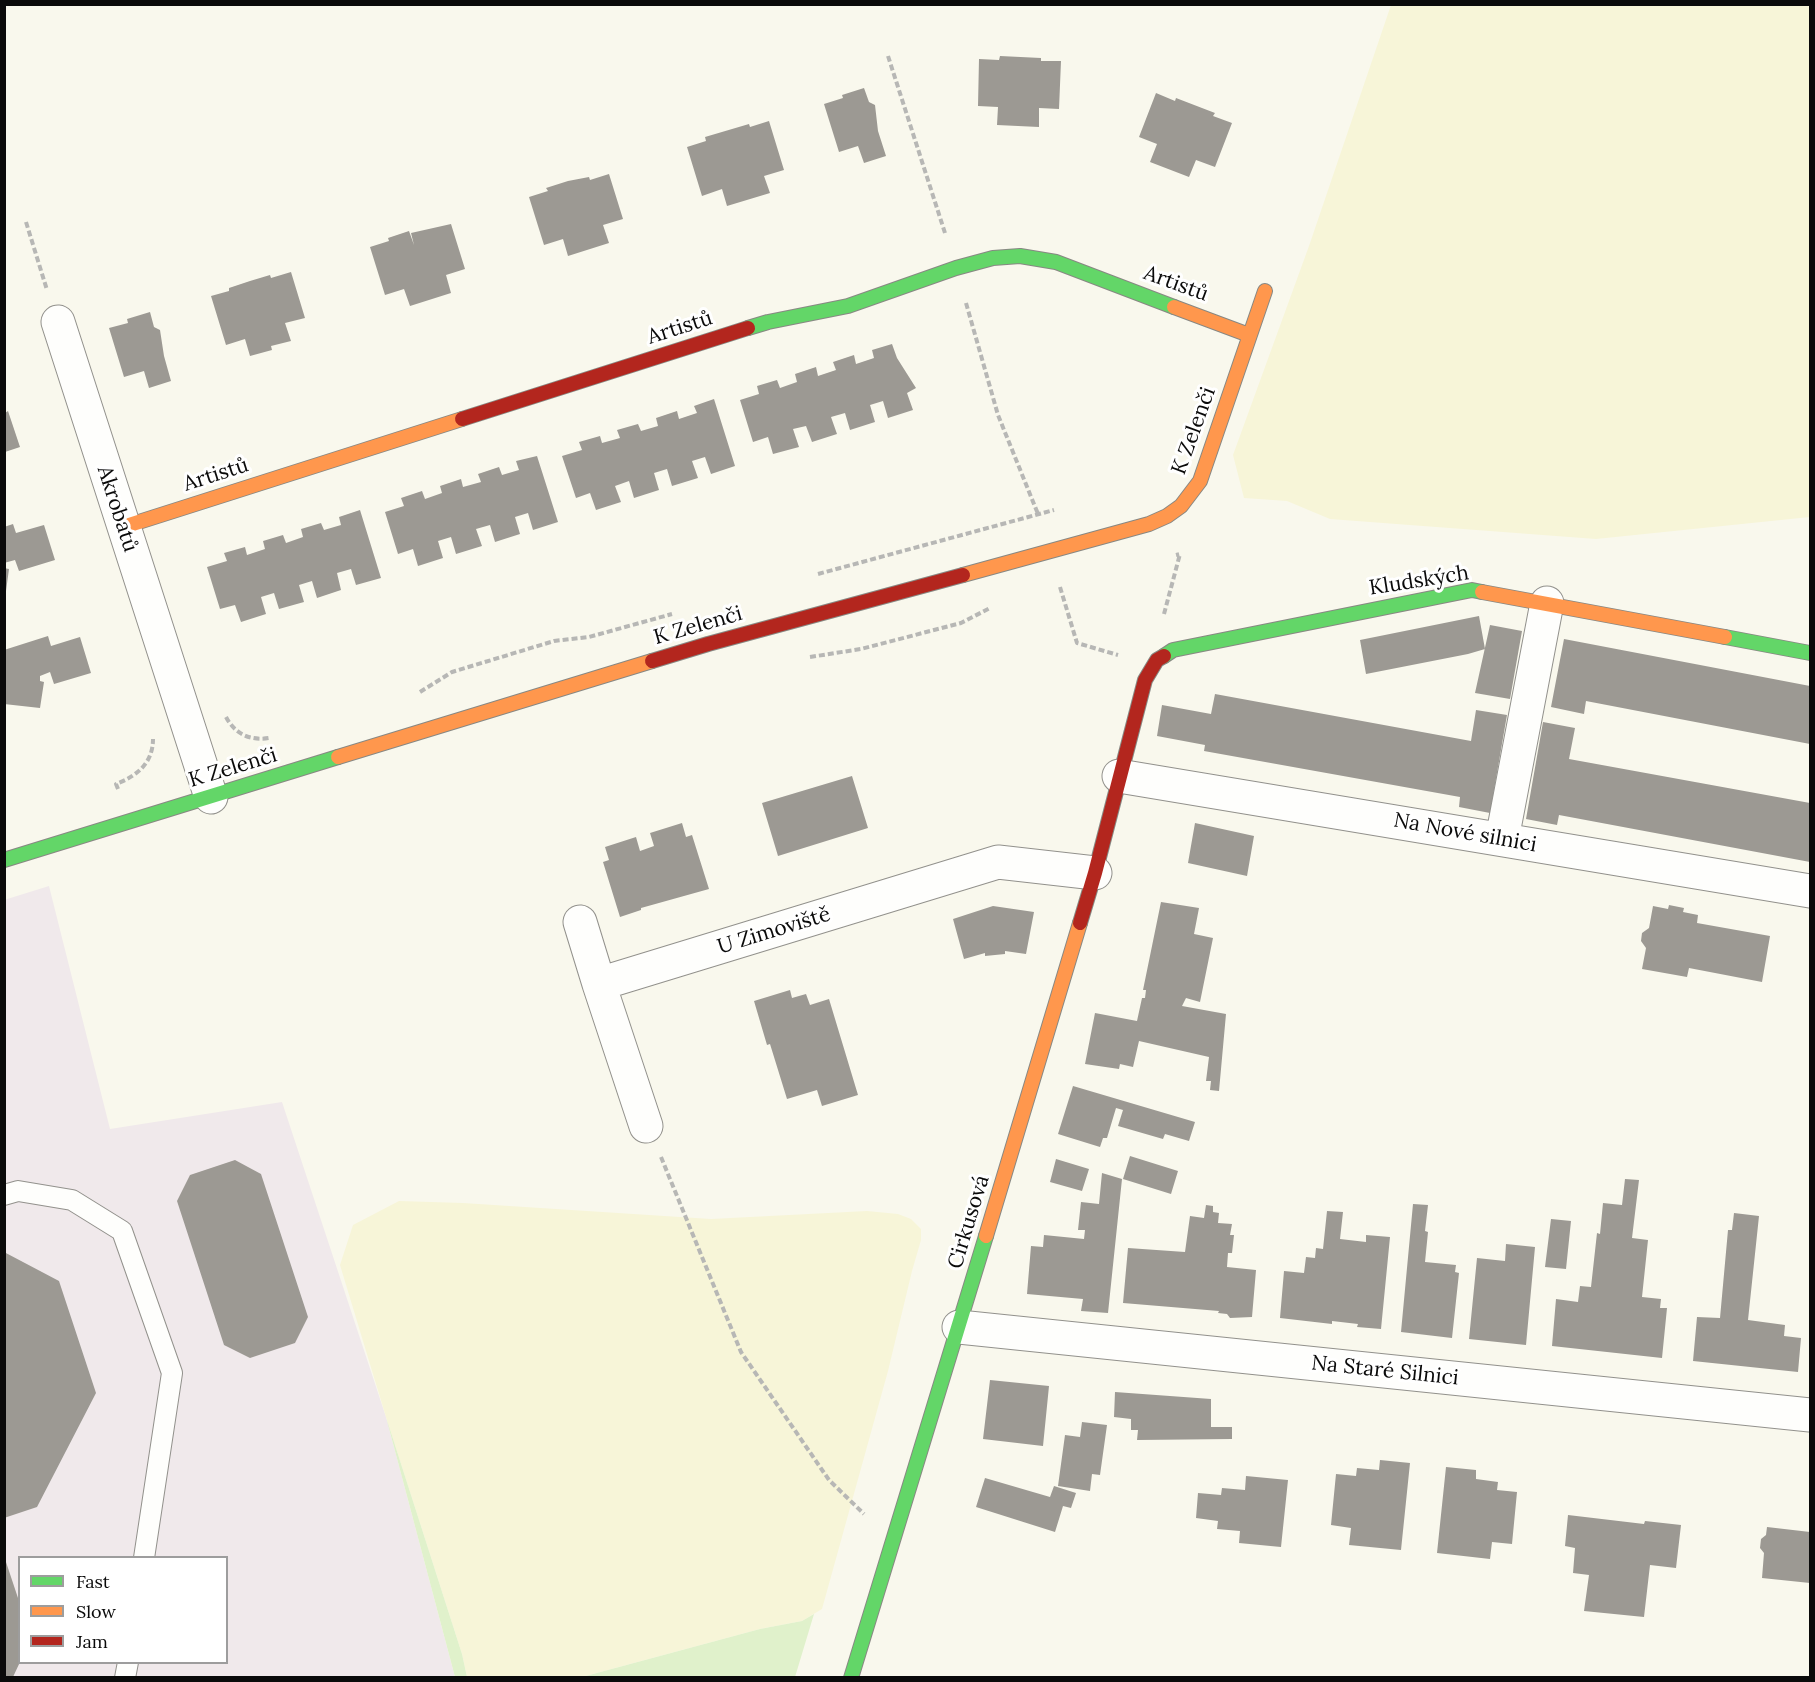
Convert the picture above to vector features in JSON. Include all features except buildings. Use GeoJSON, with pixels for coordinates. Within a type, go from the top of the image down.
{"type":"FeatureCollection","features":[{"type":"Feature","properties":{"kind":"street","name":"Artistů"},"geometry":{"type":"LineString","coordinates":[[123,527],[768,322],[848,306],[956,268],[993,258],[1020,256],[1056,262],[1249,335]]}},
{"type":"Feature","properties":{"kind":"street","name":"K Zelenči"},"geometry":{"type":"LineString","coordinates":[[4,860],[708,644],[1160,521],[1189,500],[1200,481],[1265,291]]}},
{"type":"Feature","properties":{"kind":"street","name":"Akrobatů"},"geometry":{"type":"LineString","coordinates":[[58,322],[210,797]]}},
{"type":"Feature","properties":{"kind":"street","name":"Kludských"},"geometry":{"type":"LineString","coordinates":[[1173,650],[1472,590],[1810,653]]}},
{"type":"Feature","properties":{"kind":"street"},"geometry":{"type":"LineString","coordinates":[[1502,839],[1547,603]]}},
{"type":"Feature","properties":{"kind":"street"},"geometry":{"type":"LineString","coordinates":[[1119,776],[1145,680],[1157,660],[1173,650]]}},
{"type":"Feature","properties":{"kind":"street","name":"Na Nové silnici"},"geometry":{"type":"LineString","coordinates":[[1119,776],[1810,891]]}},
{"type":"Feature","properties":{"kind":"street","name":"Cirkusová"},"geometry":{"type":"LineString","coordinates":[[851,1677],[1095,873],[1119,776]]}},
{"type":"Feature","properties":{"kind":"street","name":"U Zimoviště"},"geometry":{"type":"LineString","coordinates":[[599,984],[998,862],[1095,873]]}},
{"type":"Feature","properties":{"kind":"street"},"geometry":{"type":"LineString","coordinates":[[580,922],[646,1126]]}},
{"type":"Feature","properties":{"kind":"street","name":"Na Staré Silnici"},"geometry":{"type":"LineString","coordinates":[[959,1327],[1810,1415]]}},
{"type":"Feature","properties":{"kind":"lane"},"geometry":{"type":"LineString","coordinates":[[4,1195],[18,1191],[72,1200],[122,1231],[172,1373],[144,1556]]}},
{"type":"Feature","properties":{"kind":"path"},"geometry":{"type":"LineString","coordinates":[[888,56],[956,268],[998,415],[1038,514],[1077,643],[1118,655],[1125,646]]}},
{"type":"Feature","properties":{"kind":"path"},"geometry":{"type":"LineString","coordinates":[[26,222],[58,322]]}},
{"type":"Feature","properties":{"kind":"path"},"geometry":{"type":"LineString","coordinates":[[816,574],[1061,508]]}},
{"type":"Feature","properties":{"kind":"path"},"geometry":{"type":"LineString","coordinates":[[1169,556],[1180,554],[1161,624],[1173,650]]}},
{"type":"Feature","properties":{"kind":"path"},"geometry":{"type":"LineString","coordinates":[[804,658],[861,649],[961,623],[1000,603]]}},
{"type":"Feature","properties":{"kind":"path"},"geometry":{"type":"LineString","coordinates":[[420,693],[452,672],[554,641],[589,637],[680,612]]}},
{"type":"Feature","properties":{"kind":"path"},"geometry":{"type":"LineString","coordinates":[[128,822],[116,784],[137,774],[148,759],[153,747],[153,733],[149,722],[220,699],[226,719],[239,733],[256,740],[278,736]]}},
{"type":"Feature","properties":{"kind":"path"},"geometry":{"type":"LineString","coordinates":[[646,1126],[662,1139],[661,1156],[741,1352],[828,1480],[893,1541]]}},
{"type":"Feature","properties":{"kind":"shaded area"},"geometry":{"type":"Polygon","coordinates":[[[1391,5],[1810,5],[1810,517],[1596,539],[1330,519],[1287,501],[1244,498],[1233,455],[1309,246],[1391,5]]]}},
{"type":"Feature","properties":{"kind":"shaded area"},"geometry":{"type":"Polygon","coordinates":[[[49,886],[110,1129],[282,1102],[386,1417],[455,1677],[5,1677],[4,900],[49,886]]]}},
{"type":"Feature","properties":{"kind":"shaded area"},"geometry":{"type":"Polygon","coordinates":[[[399,1201],[711,1219],[867,1211],[898,1214],[911,1219],[921,1229],[921,1240],[888,1371],[822,1609],[802,1621],[760,1629],[582,1677],[467,1677],[462,1654],[340,1265],[353,1225],[399,1201]]]}},
{"type":"Feature","properties":{"kind":"green space"},"geometry":{"type":"Polygon","coordinates":[[[386,1417],[462,1654],[467,1677],[455,1677],[386,1417]]]}},
{"type":"Feature","properties":{"kind":"green space"},"geometry":{"type":"Polygon","coordinates":[[[814,1614],[795,1677],[582,1677],[760,1629],[802,1621],[814,1614]]]}},
{"type":"Feature","properties":{"kind":"traffic: fast"},"geometry":{"type":"LineString","coordinates":[[748,328],[848,306],[956,268],[993,258],[1020,256],[1056,262],[1174,307]]}},
{"type":"Feature","properties":{"kind":"traffic: fast"},"geometry":{"type":"LineString","coordinates":[[1164,656],[1173,650],[1472,590],[1482,592]]}},
{"type":"Feature","properties":{"kind":"traffic: fast"},"geometry":{"type":"LineString","coordinates":[[1725,637],[1810,653]]}},
{"type":"Feature","properties":{"kind":"traffic: fast"},"geometry":{"type":"LineString","coordinates":[[4,860],[338,757]]}},
{"type":"Feature","properties":{"kind":"traffic: fast"},"geometry":{"type":"LineString","coordinates":[[851,1678],[986,1236]]}},
{"type":"Feature","properties":{"kind":"traffic: slow"},"geometry":{"type":"LineString","coordinates":[[963,575],[1149,524],[1167,516],[1181,506],[1200,481],[1265,291]]}},
{"type":"Feature","properties":{"kind":"traffic: slow"},"geometry":{"type":"LineString","coordinates":[[1174,307],[1249,335]]}},
{"type":"Feature","properties":{"kind":"traffic: slow"},"geometry":{"type":"LineString","coordinates":[[123,527],[462,419]]}},
{"type":"Feature","properties":{"kind":"traffic: slow"},"geometry":{"type":"LineString","coordinates":[[1482,592],[1725,637]]}},
{"type":"Feature","properties":{"kind":"traffic: slow"},"geometry":{"type":"LineString","coordinates":[[338,757],[652,661]]}},
{"type":"Feature","properties":{"kind":"traffic: slow"},"geometry":{"type":"LineString","coordinates":[[986,1236],[1080,923]]}},
{"type":"Feature","properties":{"kind":"traffic: jam"},"geometry":{"type":"LineString","coordinates":[[462,419],[748,328]]}},
{"type":"Feature","properties":{"kind":"traffic: jam"},"geometry":{"type":"LineString","coordinates":[[652,661],[963,575]]}},
{"type":"Feature","properties":{"kind":"traffic: jam"},"geometry":{"type":"LineString","coordinates":[[1080,923],[1145,680],[1157,660],[1164,656]]}}]}
